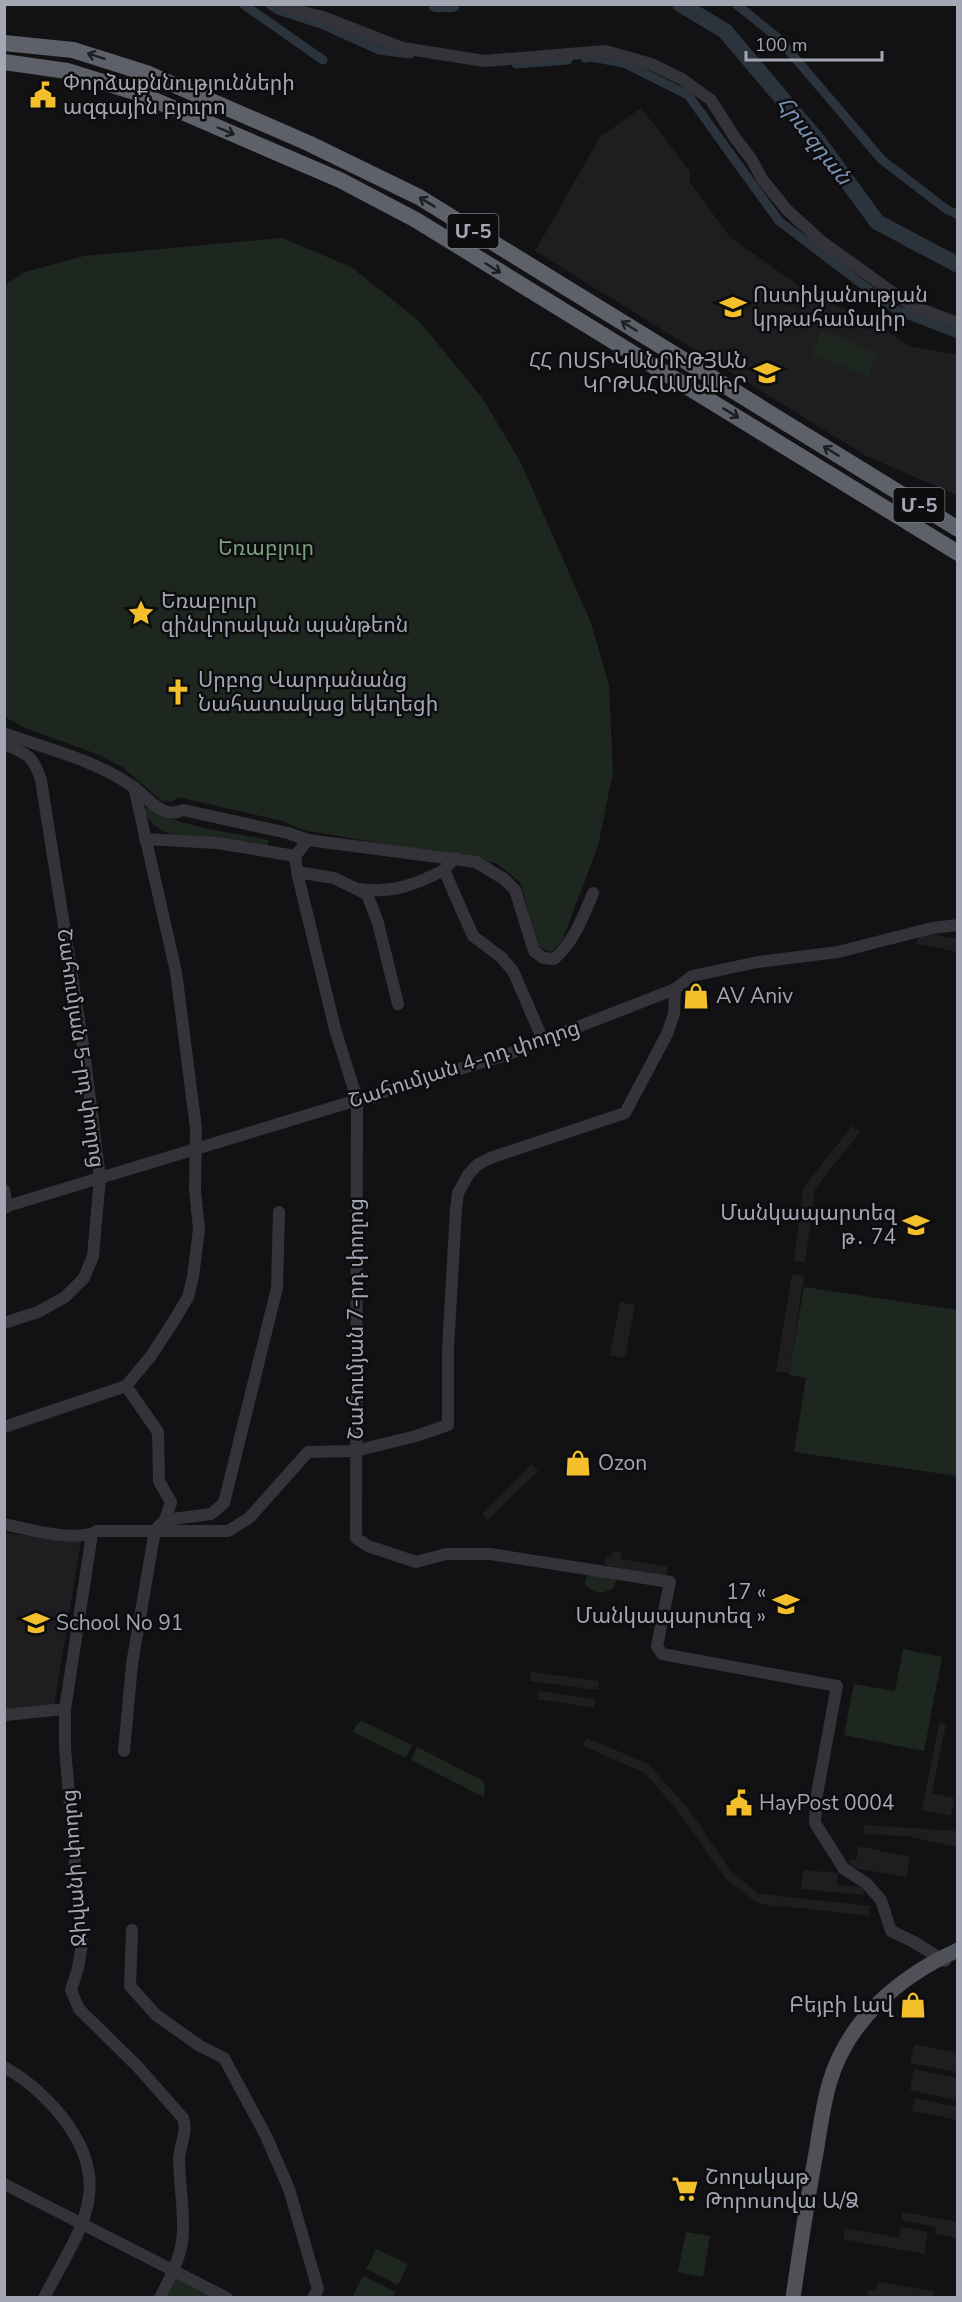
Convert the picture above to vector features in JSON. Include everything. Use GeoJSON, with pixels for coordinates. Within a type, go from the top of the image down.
{"type":"FeatureCollection","features":[{"type":"Feature","properties":{"kind":"highway","name":"Մ-5"},"geometry":{"type":"LineString","coordinates":[[4,43],[87,53],[149,74],[308,142],[419,197],[957,529]]}},
{"type":"Feature","properties":{"kind":"highway"},"geometry":{"type":"LineString","coordinates":[[33,64],[35,45]]}},
{"type":"Feature","properties":{"kind":"highway","name":"Մ-5"},"geometry":{"type":"LineString","coordinates":[[4,62],[33,64],[72,72],[138,93],[350,185],[416,220],[957,553]]}},
{"type":"Feature","properties":{"kind":"main road"},"geometry":{"type":"LineString","coordinates":[[798,2298],[826,2119],[841,2065],[860,2032],[877,2010],[905,1984],[957,1950]]}},
{"type":"Feature","properties":{"kind":"main road"},"geometry":{"type":"LineString","coordinates":[[793,2298],[822,2120],[830,2082],[837,2063],[865,2016],[903,1981],[947,1958]]}},
{"type":"Feature","properties":{"kind":"street"},"geometry":{"type":"LineString","coordinates":[[281,4],[287,9],[322,17],[403,48],[452,54],[484,61],[606,51],[651,64],[682,79],[711,100],[752,160],[762,179],[787,210],[821,241],[910,305],[957,323]]}},
{"type":"Feature","properties":{"kind":"street"},"geometry":{"type":"LineString","coordinates":[[4,733],[97,766],[134,787],[154,806],[172,813],[183,810],[288,833],[308,840],[476,862],[515,890],[534,951],[543,958],[554,959],[563,952],[579,927],[593,893]]}},
{"type":"Feature","properties":{"kind":"street","name":"Շահումյան 5-րդ փողոց"},"geometry":{"type":"LineString","coordinates":[[4,744],[21,750],[29,756],[36,765],[41,780],[84,1052],[99,1178],[93,1256],[84,1278],[65,1297],[38,1312],[4,1323]]}},
{"type":"Feature","properties":{"kind":"street"},"geometry":{"type":"LineString","coordinates":[[4,1427],[126,1386],[151,1356],[188,1297],[193,1276],[199,1229],[196,1128],[176,972],[134,787]]}},
{"type":"Feature","properties":{"kind":"street"},"geometry":{"type":"LineString","coordinates":[[145,839],[217,843],[295,856],[308,840]]}},
{"type":"Feature","properties":{"kind":"street","name":"Շահումյան 7-րդ փողոց"},"geometry":{"type":"LineString","coordinates":[[295,856],[335,1029],[357,1099],[356,1538],[368,1546],[416,1562],[446,1554],[490,1554],[670,1581],[657,1646],[662,1654],[837,1686],[817,1794],[815,1823],[844,1869],[866,1883],[881,1900],[891,1932],[947,1958]]}},
{"type":"Feature","properties":{"kind":"street"},"geometry":{"type":"LineString","coordinates":[[297,872],[334,878],[368,891],[408,887],[444,870],[455,858]]}},
{"type":"Feature","properties":{"kind":"street"},"geometry":{"type":"LineString","coordinates":[[444,870],[474,936],[501,957],[513,971],[543,1040]]}},
{"type":"Feature","properties":{"kind":"street"},"geometry":{"type":"LineString","coordinates":[[360,889],[367,894],[378,923],[398,1004]]}},
{"type":"Feature","properties":{"kind":"street","name":"Շահումյան 4-րդ փողոց"},"geometry":{"type":"LineString","coordinates":[[6,1207],[506,1055],[675,989],[692,976],[758,962],[838,952],[932,928],[957,925]]}},
{"type":"Feature","properties":{"kind":"street"},"geometry":{"type":"LineString","coordinates":[[4,1524],[34,1531],[73,1535],[92,1534],[97,1531],[228,1531],[249,1518],[308,1452],[355,1451],[448,1425],[453,1234],[458,1193],[468,1175],[477,1165],[490,1158],[625,1113],[667,1034],[674,1014],[675,989]]}},
{"type":"Feature","properties":{"kind":"street"},"geometry":{"type":"LineString","coordinates":[[4,1190],[6,1207]]}},
{"type":"Feature","properties":{"kind":"street"},"geometry":{"type":"LineString","coordinates":[[165,1520],[211,1514],[224,1503],[277,1288],[279,1212]]}},
{"type":"Feature","properties":{"kind":"street"},"geometry":{"type":"LineString","coordinates":[[124,1751],[132,1664],[155,1530],[165,1520],[171,1502],[159,1481],[158,1432],[126,1386]]}},
{"type":"Feature","properties":{"kind":"street","name":"Ջիվանի փողոց"},"geometry":{"type":"LineString","coordinates":[[92,1534],[64,1709],[65,1748],[82,1944],[71,1990],[79,2009],[137,2066],[183,2118],[186,2125],[180,2144],[179,2160],[182,2241],[174,2269],[160,2298]]}},
{"type":"Feature","properties":{"kind":"street"},"geometry":{"type":"LineString","coordinates":[[4,1713],[5,1715],[64,1709]]}},
{"type":"Feature","properties":{"kind":"street"},"geometry":{"type":"LineString","coordinates":[[132,1930],[130,1986],[156,2015],[200,2046],[224,2058],[266,2136],[296,2211],[318,2289],[313,2298]]}},
{"type":"Feature","properties":{"kind":"street"},"geometry":{"type":"LineString","coordinates":[[4,2067],[43,2094],[80,2143],[90,2174],[90,2190],[82,2224],[44,2298]]}},
{"type":"Feature","properties":{"kind":"street"},"geometry":{"type":"LineString","coordinates":[[4,2184],[227,2298]]}},
{"type":"Feature","properties":{"kind":"shaded area","name":"Ոստիկանության կրթահամալիր"},"geometry":{"type":"Polygon","coordinates":[[[641,108],[690,171],[690,183],[730,237],[810,294],[871,321],[909,346],[957,355],[957,495],[866,456],[535,251],[600,137],[641,108]]]}},
{"type":"Feature","properties":{"kind":"shaded area"},"geometry":{"type":"Polygon","coordinates":[[[919,932],[957,939],[957,952],[917,944],[919,932]]]}},
{"type":"Feature","properties":{"kind":"shaded area"},"geometry":{"type":"Polygon","coordinates":[[[852,1126],[860,1132],[815,1189],[805,1263],[794,1261],[803,1188],[852,1126]]]}},
{"type":"Feature","properties":{"kind":"shaded area"},"geometry":{"type":"Polygon","coordinates":[[[792,1274],[804,1276],[789,1373],[776,1371],[792,1274]]]}},
{"type":"Feature","properties":{"kind":"shaded area"},"geometry":{"type":"Polygon","coordinates":[[[620,1302],[635,1305],[625,1358],[610,1355],[620,1302]]]}},
{"type":"Feature","properties":{"kind":"shaded area"},"geometry":{"type":"Polygon","coordinates":[[[531,1464],[538,1471],[488,1520],[482,1514],[531,1464]]]}},
{"type":"Feature","properties":{"kind":"shaded area","name":"School No 91"},"geometry":{"type":"Polygon","coordinates":[[[5,1533],[81,1541],[54,1706],[6,1709],[5,1533]]]}},
{"type":"Feature","properties":{"kind":"shaded area"},"geometry":{"type":"Polygon","coordinates":[[[613,1551],[621,1552],[621,1559],[668,1567],[666,1576],[604,1565],[606,1556],[611,1557],[613,1551]]]}},
{"type":"Feature","properties":{"kind":"shaded area"},"geometry":{"type":"Polygon","coordinates":[[[531,1672],[599,1681],[598,1690],[530,1681],[531,1672]]]}},
{"type":"Feature","properties":{"kind":"shaded area"},"geometry":{"type":"Polygon","coordinates":[[[538,1691],[595,1699],[594,1708],[537,1699],[538,1691]]]}},
{"type":"Feature","properties":{"kind":"shaded area"},"geometry":{"type":"Polygon","coordinates":[[[939,1723],[946,1724],[932,1793],[954,1798],[951,1816],[922,1810],[939,1723]]]}},
{"type":"Feature","properties":{"kind":"shaded area"},"geometry":{"type":"Polygon","coordinates":[[[586,1738],[647,1763],[688,1808],[730,1870],[759,1894],[870,1906],[869,1916],[782,1906],[773,1907],[756,1902],[725,1878],[678,1811],[645,1773],[583,1746],[586,1738]]]}},
{"type":"Feature","properties":{"kind":"shaded area"},"geometry":{"type":"Polygon","coordinates":[[[864,1825],[957,1831],[957,1847],[906,1836],[863,1834],[864,1825]]]}},
{"type":"Feature","properties":{"kind":"shaded area"},"geometry":{"type":"Polygon","coordinates":[[[859,1846],[910,1857],[906,1877],[849,1867],[850,1859],[856,1860],[859,1846]]]}},
{"type":"Feature","properties":{"kind":"shaded area"},"geometry":{"type":"Polygon","coordinates":[[[803,1870],[838,1873],[837,1885],[864,1887],[863,1895],[801,1889],[803,1870]]]}},
{"type":"Feature","properties":{"kind":"shaded area"},"geometry":{"type":"Polygon","coordinates":[[[914,2044],[957,2053],[957,2072],[910,2063],[914,2044]]]}},
{"type":"Feature","properties":{"kind":"shaded area"},"geometry":{"type":"Polygon","coordinates":[[[914,2069],[957,2078],[957,2100],[910,2090],[914,2069]]]}},
{"type":"Feature","properties":{"kind":"shaded area"},"geometry":{"type":"Polygon","coordinates":[[[915,2098],[957,2107],[957,2120],[912,2111],[915,2098]]]}},
{"type":"Feature","properties":{"kind":"shaded area"},"geometry":{"type":"Polygon","coordinates":[[[903,2212],[957,2222],[957,2238],[935,2234],[936,2227],[901,2220],[903,2212]]]}},
{"type":"Feature","properties":{"kind":"shaded area"},"geometry":{"type":"Polygon","coordinates":[[[901,2227],[928,2232],[924,2254],[843,2239],[845,2228],[899,2238],[901,2227]]]}},
{"type":"Feature","properties":{"kind":"shaded area"},"geometry":{"type":"Polygon","coordinates":[[[878,2282],[934,2291],[933,2297],[867,2297],[868,2290],[876,2291],[878,2282]]]}},
{"type":"Feature","properties":{"kind":"green space","name":"Եռաբլուր"},"geometry":{"type":"Polygon","coordinates":[[[282,238],[351,267],[419,321],[483,399],[521,463],[591,623],[609,685],[613,772],[598,846],[562,941],[551,952],[540,948],[537,943],[520,882],[496,863],[303,830],[282,821],[178,797],[171,802],[162,801],[122,767],[97,754],[25,728],[5,717],[5,285],[25,272],[84,256],[282,238]]]}},
{"type":"Feature","properties":{"kind":"green space"},"geometry":{"type":"Polygon","coordinates":[[[821,331],[877,352],[868,376],[812,355],[821,331]]]}},
{"type":"Feature","properties":{"kind":"green space"},"geometry":{"type":"Polygon","coordinates":[[[148,807],[191,825],[269,840],[267,847],[175,836],[152,823],[143,809],[148,807]]]}},
{"type":"Feature","properties":{"kind":"green space"},"geometry":{"type":"Polygon","coordinates":[[[804,1287],[957,1310],[957,1476],[794,1452],[806,1378],[789,1373],[804,1287]]]}},
{"type":"Feature","properties":{"kind":"green space"},"geometry":{"type":"Polygon","coordinates":[[[592,1571],[613,1575],[616,1580],[614,1588],[605,1592],[595,1592],[585,1584],[587,1576],[592,1571]]]}},
{"type":"Feature","properties":{"kind":"green space"},"geometry":{"type":"Polygon","coordinates":[[[903,1649],[942,1657],[924,1751],[844,1735],[854,1684],[895,1691],[903,1649]]]}},
{"type":"Feature","properties":{"kind":"green space"},"geometry":{"type":"Polygon","coordinates":[[[362,1721],[412,1745],[406,1758],[353,1732],[357,1724],[362,1721]]]}},
{"type":"Feature","properties":{"kind":"green space"},"geometry":{"type":"Polygon","coordinates":[[[417,1747],[482,1780],[485,1786],[484,1797],[411,1760],[417,1747]]]}},
{"type":"Feature","properties":{"kind":"green space"},"geometry":{"type":"Polygon","coordinates":[[[686,2232],[710,2236],[703,2277],[678,2272],[686,2232]]]}},
{"type":"Feature","properties":{"kind":"green space"},"geometry":{"type":"Polygon","coordinates":[[[376,2249],[408,2264],[398,2285],[366,2269],[376,2249]]]}},
{"type":"Feature","properties":{"kind":"green space"},"geometry":{"type":"Polygon","coordinates":[[[363,2276],[395,2292],[392,2297],[353,2296],[363,2276]]]}},
{"type":"Feature","properties":{"kind":"green space"},"geometry":{"type":"Polygon","coordinates":[[[176,2278],[214,2298],[167,2298],[176,2278]]]}},
{"type":"Feature","properties":{"kind":"waterway"},"geometry":{"type":"LineString","coordinates":[[243,4],[323,60]]}},
{"type":"Feature","properties":{"kind":"waterway"},"geometry":{"type":"LineString","coordinates":[[269,4],[278,10],[321,24],[379,50],[410,54]]}},
{"type":"Feature","properties":{"kind":"waterway","name":"Հրազդան"},"geometry":{"type":"LineString","coordinates":[[436,4],[452,4]]}},
{"type":"Feature","properties":{"kind":"waterway","name":"Հրազդան"},"geometry":{"type":"LineString","coordinates":[[680,4],[725,31],[818,141],[877,222],[958,265]]}},
{"type":"Feature","properties":{"kind":"waterway"},"geometry":{"type":"LineString","coordinates":[[736,4],[778,38],[882,160],[946,209],[958,215]]}},
{"type":"Feature","properties":{"kind":"waterway"},"geometry":{"type":"LineString","coordinates":[[585,58],[624,63],[688,95],[779,221],[896,310],[958,334]]}},
{"type":"Feature","properties":{"kind":"waterway"},"geometry":{"type":"LineString","coordinates":[[516,64],[568,60]]}},
{"type":"Feature","properties":{"kind":"place","name":"Փորձաքննությունների ազգային բյուրո"},"geometry":{"type":"Point","coordinates":[43,95]}},
{"type":"Feature","properties":{"kind":"place","name":"Ոստիկանության կրթահամալիր"},"geometry":{"type":"Point","coordinates":[733,307]}},
{"type":"Feature","properties":{"kind":"place","name":"ՀՀ ՈՍՏԻԿԱՆՈՒԹՅԱՆ ԿՐԹԱՀԱՄԱԼԻՐ"},"geometry":{"type":"Point","coordinates":[767,373]}},
{"type":"Feature","properties":{"kind":"place","name":"Եռաբլուր զինվորական պանթեոն"},"geometry":{"type":"Point","coordinates":[141,613]}},
{"type":"Feature","properties":{"kind":"place","name":"Սրբոց Վարդանանց Նահատակաց եկեղեցի"},"geometry":{"type":"Point","coordinates":[178,692]}},
{"type":"Feature","properties":{"kind":"place","name":"AV Aniv"},"geometry":{"type":"Point","coordinates":[696,996]}},
{"type":"Feature","properties":{"kind":"place","name":"Մանկապարտեզ թ․ 74"},"geometry":{"type":"Point","coordinates":[916,1225]}},
{"type":"Feature","properties":{"kind":"place","name":"Ozon"},"geometry":{"type":"Point","coordinates":[578,1463]}},
{"type":"Feature","properties":{"kind":"place","name":"17 « Մանկապարտեզ »"},"geometry":{"type":"Point","coordinates":[786,1604]}},
{"type":"Feature","properties":{"kind":"place","name":"School No 91"},"geometry":{"type":"Point","coordinates":[36,1623]}},
{"type":"Feature","properties":{"kind":"place","name":"HayPost 0004"},"geometry":{"type":"Point","coordinates":[739,1803]}},
{"type":"Feature","properties":{"kind":"place","name":"Բեյբի Լավ"},"geometry":{"type":"Point","coordinates":[913,2005]}},
{"type":"Feature","properties":{"kind":"place","name":"Շողակաթ Թորոսովա Ա/Ձ"},"geometry":{"type":"Point","coordinates":[685,2189]}}]}
